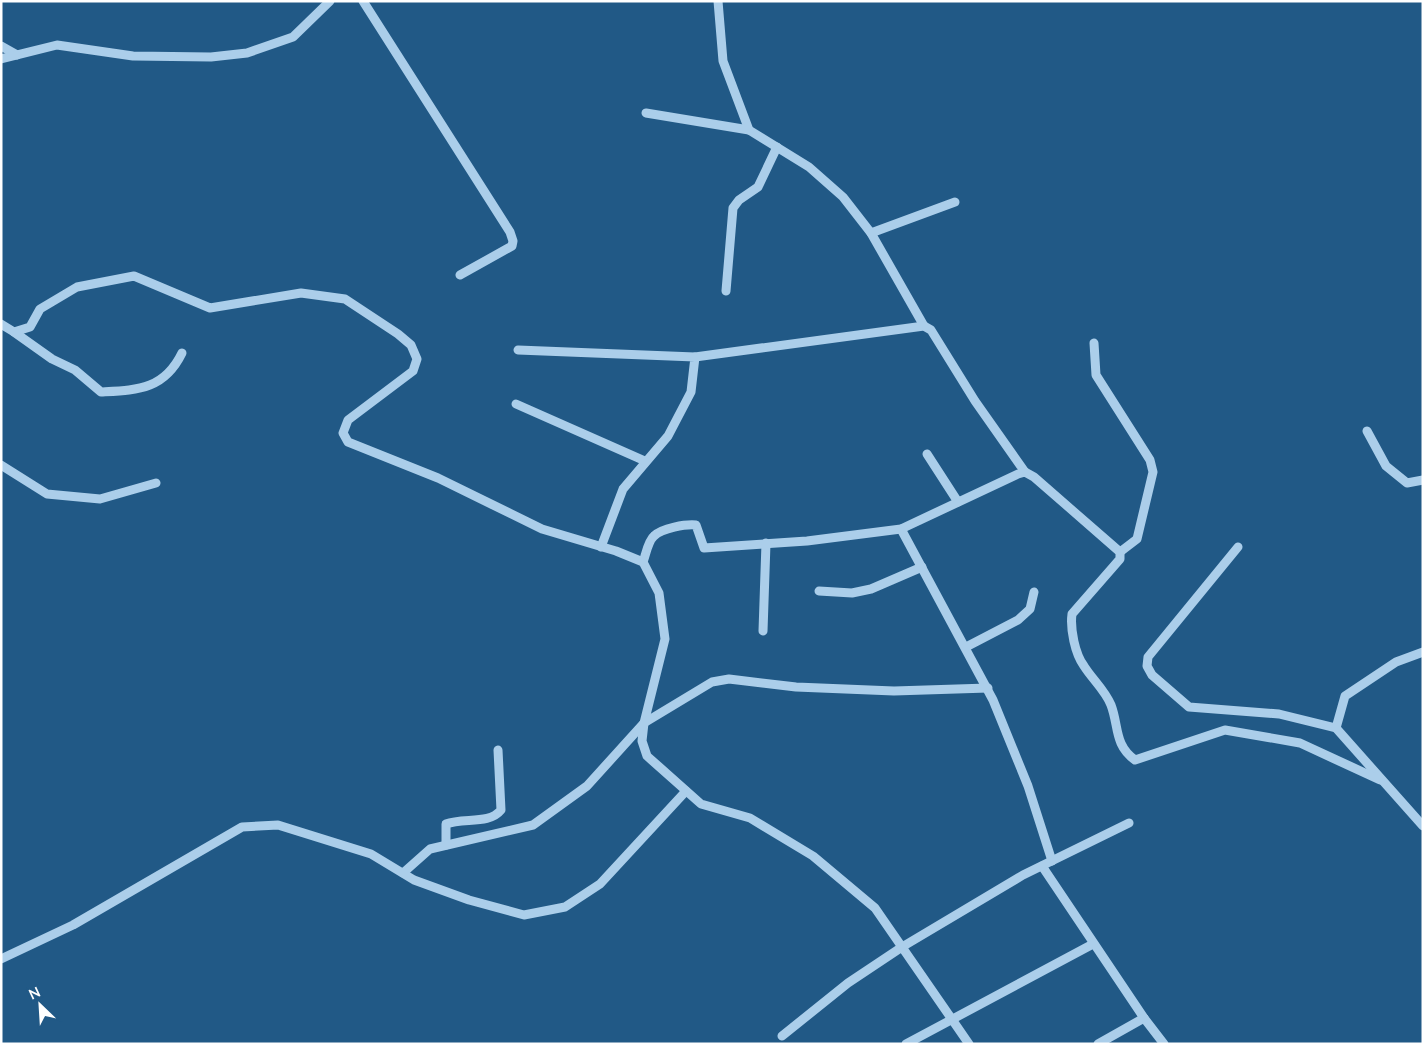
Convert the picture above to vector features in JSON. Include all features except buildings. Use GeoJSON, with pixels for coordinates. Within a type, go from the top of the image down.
{"type":"FeatureCollection","features":[{"type":"Feature","properties":{"kind":"street"},"geometry":{"type":"LineString","coordinates":[[1,59],[57,45],[132,56],[211,57],[247,53],[293,37],[330,1]]}},
{"type":"Feature","properties":{"kind":"street"},"geometry":{"type":"LineString","coordinates":[[363,1],[510,232],[513,241],[512,246],[460,275]]}},
{"type":"Feature","properties":{"kind":"street"},"geometry":{"type":"LineString","coordinates":[[718,1],[723,61],[749,130]]}},
{"type":"Feature","properties":{"kind":"street"},"geometry":{"type":"LineString","coordinates":[[1,46],[17,55]]}},
{"type":"Feature","properties":{"kind":"street"},"geometry":{"type":"LineString","coordinates":[[646,114],[749,130],[809,167],[843,197],[871,233],[924,326],[931,330],[975,401],[1025,472],[1041,483],[1120,552],[1120,559],[1072,614],[1070,624],[1082,665],[1110,705],[1125,753],[1134,760],[1225,730],[1300,743],[1380,780]]}},
{"type":"Feature","properties":{"kind":"street"},"geometry":{"type":"LineString","coordinates":[[726,291],[733,208],[739,200],[758,187],[777,147]]}},
{"type":"Feature","properties":{"kind":"street"},"geometry":{"type":"LineString","coordinates":[[871,233],[955,202]]}},
{"type":"Feature","properties":{"kind":"street"},"geometry":{"type":"LineString","coordinates":[[14,332],[30,327],[40,309],[78,287],[134,276],[210,308],[301,293],[345,299],[398,334],[411,345],[416,359],[413,371],[348,420],[343,433],[348,442],[438,478],[542,529],[602,547],[643,562],[659,593],[665,639],[644,722],[642,741],[647,756],[701,804],[750,818],[813,856],[875,908],[969,1044]]}},
{"type":"Feature","properties":{"kind":"street"},"geometry":{"type":"LineString","coordinates":[[1,324],[52,359],[74,370],[101,392],[140,390],[162,378],[176,365],[182,353]]}},
{"type":"Feature","properties":{"kind":"street"},"geometry":{"type":"LineString","coordinates":[[518,350],[695,357],[924,326]]}},
{"type":"Feature","properties":{"kind":"street"},"geometry":{"type":"LineString","coordinates":[[1094,343],[1096,375],[1150,460],[1153,472],[1137,539],[1120,552]]}},
{"type":"Feature","properties":{"kind":"street"},"geometry":{"type":"LineString","coordinates":[[602,547],[623,489],[668,436],[690,392],[695,357]]}},
{"type":"Feature","properties":{"kind":"street"},"geometry":{"type":"LineString","coordinates":[[516,404],[645,462]]}},
{"type":"Feature","properties":{"kind":"street"},"geometry":{"type":"LineString","coordinates":[[1367,431],[1386,466],[1407,483],[1423,480]]}},
{"type":"Feature","properties":{"kind":"street"},"geometry":{"type":"LineString","coordinates":[[927,454],[958,502]]}},
{"type":"Feature","properties":{"kind":"street"},"geometry":{"type":"LineString","coordinates":[[1,465],[47,494],[100,499],[156,483]]}},
{"type":"Feature","properties":{"kind":"street"},"geometry":{"type":"LineString","coordinates":[[643,562],[653,537],[658,533],[690,524],[696,525],[704,548],[807,541],[901,529],[1025,472]]}},
{"type":"Feature","properties":{"kind":"street"},"geometry":{"type":"LineString","coordinates":[[901,529],[988,688],[1028,786],[1052,861]]}},
{"type":"Feature","properties":{"kind":"street"},"geometry":{"type":"LineString","coordinates":[[763,631],[766,543]]}},
{"type":"Feature","properties":{"kind":"street"},"geometry":{"type":"LineString","coordinates":[[1238,547],[1148,656],[1147,666],[1152,675],[1189,707],[1278,714],[1336,728],[1380,780],[1423,826]]}},
{"type":"Feature","properties":{"kind":"street"},"geometry":{"type":"LineString","coordinates":[[819,591],[852,592],[871,589],[922,567]]}},
{"type":"Feature","properties":{"kind":"street"},"geometry":{"type":"LineString","coordinates":[[966,647],[1018,620],[1030,609],[1034,592]]}},
{"type":"Feature","properties":{"kind":"street"},"geometry":{"type":"LineString","coordinates":[[1336,728],[1345,696],[1396,662],[1423,652]]}},
{"type":"Feature","properties":{"kind":"street"},"geometry":{"type":"LineString","coordinates":[[403,873],[430,849],[533,825],[588,786],[644,722],[712,682],[729,679],[796,687],[894,691],[988,688]]}},
{"type":"Feature","properties":{"kind":"street"},"geometry":{"type":"LineString","coordinates":[[446,845],[446,824],[453,821],[489,818],[500,810],[498,750]]}},
{"type":"Feature","properties":{"kind":"street"},"geometry":{"type":"LineString","coordinates":[[1,959],[73,925],[242,827],[278,825],[371,854],[414,880],[469,900],[524,915],[565,906],[600,884],[686,791]]}},
{"type":"Feature","properties":{"kind":"street"},"geometry":{"type":"LineString","coordinates":[[782,1036],[848,983],[902,947],[1042,866],[1129,823]]}},
{"type":"Feature","properties":{"kind":"street"},"geometry":{"type":"LineString","coordinates":[[1042,866],[1093,944],[1164,1044]]}},
{"type":"Feature","properties":{"kind":"street"},"geometry":{"type":"LineString","coordinates":[[906,1044],[1093,944]]}},
{"type":"Feature","properties":{"kind":"street"},"geometry":{"type":"LineString","coordinates":[[1098,1044],[1144,1018]]}}]}
